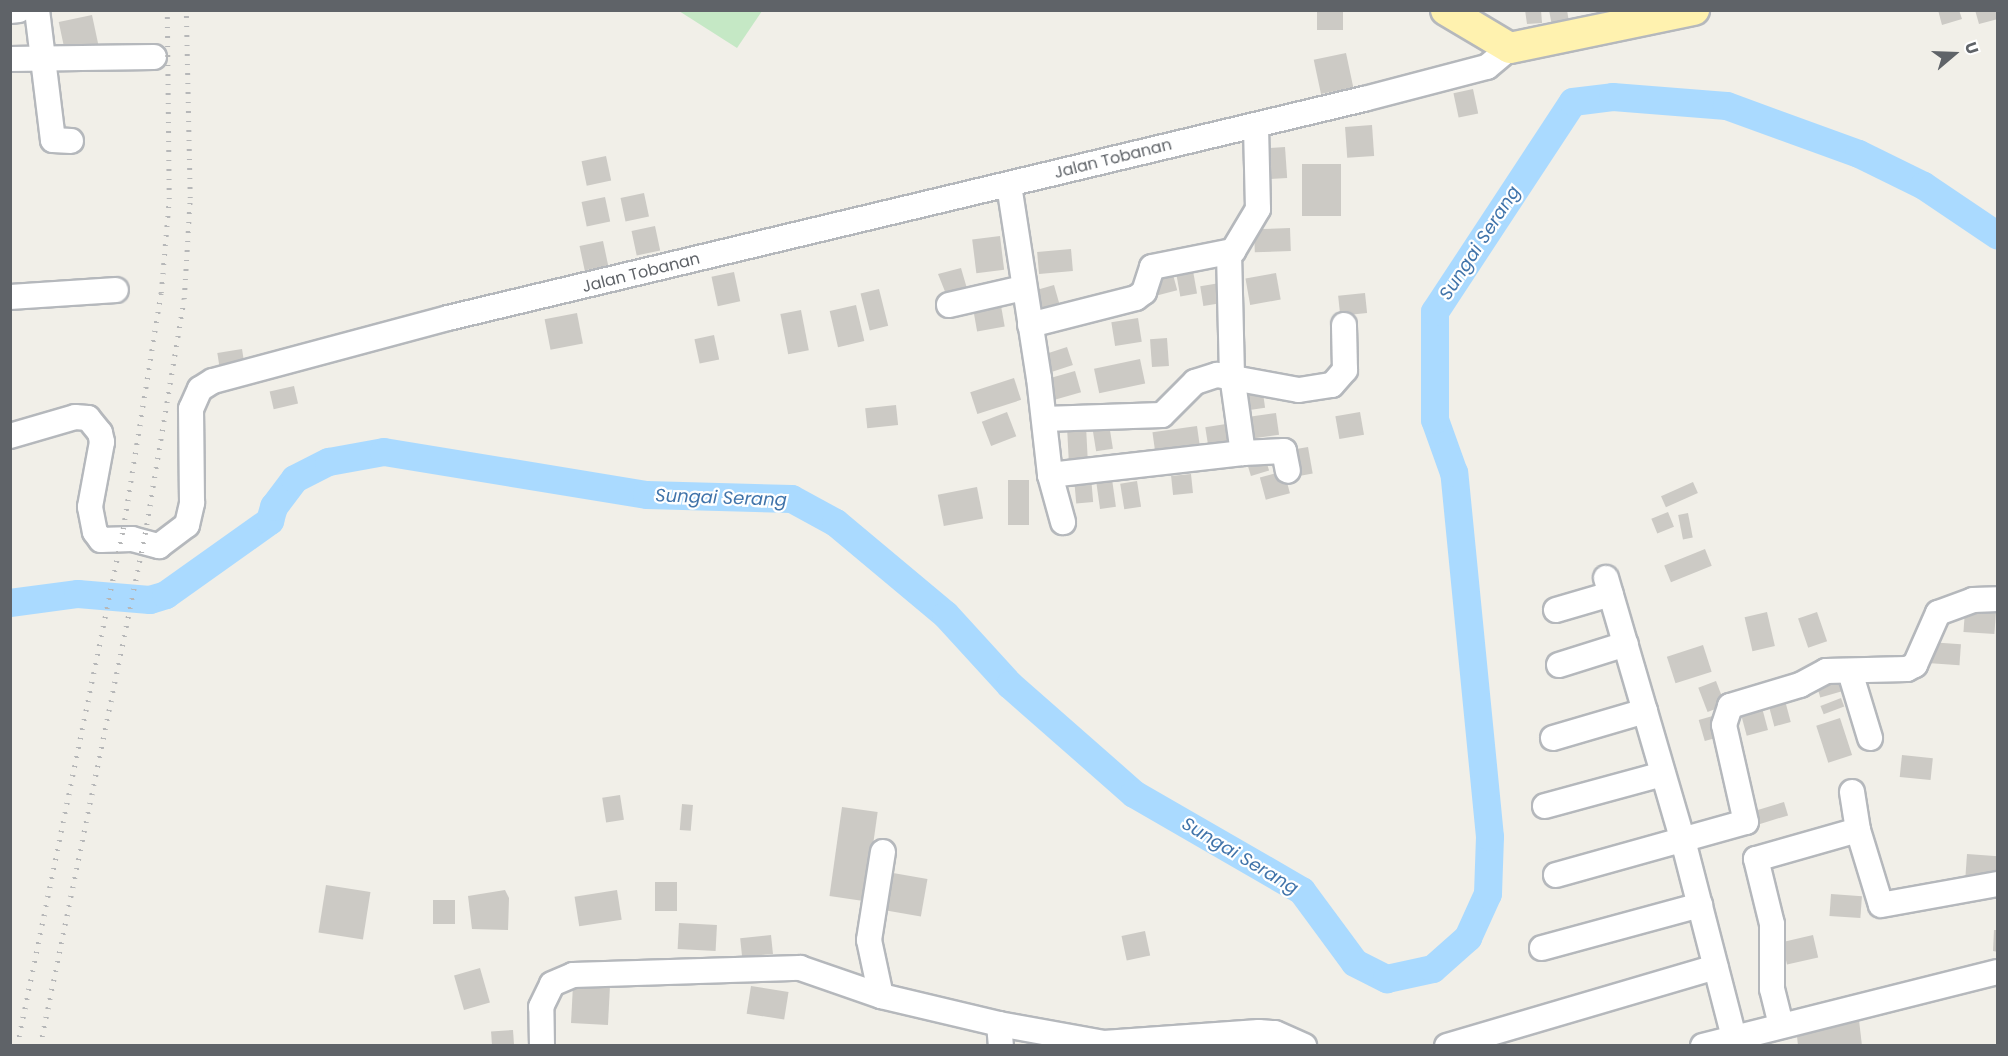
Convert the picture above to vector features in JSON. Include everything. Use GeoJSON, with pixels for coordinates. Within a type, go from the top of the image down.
{"type":"FeatureCollection","features":[{"type":"Feature","properties":{"kind":"main road"},"geometry":{"type":"LineString","coordinates":[[1446,10],[1520,48],[1603,20],[1694,10]]}},
{"type":"Feature","properties":{"kind":"street"},"geometry":{"type":"LineString","coordinates":[[10,11],[19,10]]}},
{"type":"Feature","properties":{"kind":"street"},"geometry":{"type":"LineString","coordinates":[[37,10],[53,141],[71,141]]}},
{"type":"Feature","properties":{"kind":"street","name":"Jalan Tobanan"},"geometry":{"type":"LineString","coordinates":[[10,436],[75,417],[88,418],[100,434],[102,442],[90,507],[95,532],[101,540],[132,539],[159,546],[173,539],[187,525],[192,503],[191,409],[200,389],[213,381],[448,318],[1009,185],[1487,67],[1520,48]]}},
{"type":"Feature","properties":{"kind":"street"},"geometry":{"type":"LineString","coordinates":[[10,59],[154,57]]}},
{"type":"Feature","properties":{"kind":"street"},"geometry":{"type":"LineString","coordinates":[[1030,325],[1136,298],[1144,292],[1152,267],[1229,253],[1239,245],[1258,209],[1256,125]]}},
{"type":"Feature","properties":{"kind":"street"},"geometry":{"type":"LineString","coordinates":[[1009,185],[1050,475],[1063,522]]}},
{"type":"Feature","properties":{"kind":"street"},"geometry":{"type":"LineString","coordinates":[[1229,253],[1232,375],[1244,453]]}},
{"type":"Feature","properties":{"kind":"street"},"geometry":{"type":"LineString","coordinates":[[950,305],[1023,288]]}},
{"type":"Feature","properties":{"kind":"street"},"geometry":{"type":"LineString","coordinates":[[10,297],[116,290]]}},
{"type":"Feature","properties":{"kind":"street"},"geometry":{"type":"LineString","coordinates":[[1044,420],[1162,415],[1195,382],[1232,375],[1299,390],[1332,385],[1345,370],[1344,325]]}},
{"type":"Feature","properties":{"kind":"street"},"geometry":{"type":"LineString","coordinates":[[1050,475],[1244,453],[1284,451],[1288,471]]}},
{"type":"Feature","properties":{"kind":"street"},"geometry":{"type":"LineString","coordinates":[[1556,610],[1609,586],[1664,774],[1734,1037]]}},
{"type":"Feature","properties":{"kind":"street"},"geometry":{"type":"LineString","coordinates":[[1781,1025],[1772,989],[1772,924],[1724,725],[1730,706],[1800,685],[1826,671],[1907,669],[1915,665],[1938,613],[1973,600],[1998,599]]}},
{"type":"Feature","properties":{"kind":"street"},"geometry":{"type":"LineString","coordinates":[[1560,665],[1626,644]]}},
{"type":"Feature","properties":{"kind":"street"},"geometry":{"type":"LineString","coordinates":[[1850,672],[1870,738]]}},
{"type":"Feature","properties":{"kind":"street"},"geometry":{"type":"LineString","coordinates":[[1553,738],[1645,711]]}},
{"type":"Feature","properties":{"kind":"street"},"geometry":{"type":"LineString","coordinates":[[1545,806],[1664,774]]}},
{"type":"Feature","properties":{"kind":"street"},"geometry":{"type":"LineString","coordinates":[[1852,792],[1858,830],[1881,905],[1998,884]]}},
{"type":"Feature","properties":{"kind":"street"},"geometry":{"type":"LineString","coordinates":[[1556,875],[1746,822]]}},
{"type":"Feature","properties":{"kind":"street"},"geometry":{"type":"LineString","coordinates":[[1756,859],[1858,830]]}},
{"type":"Feature","properties":{"kind":"street"},"geometry":{"type":"LineString","coordinates":[[881,996],[869,940],[883,852]]}},
{"type":"Feature","properties":{"kind":"street"},"geometry":{"type":"LineString","coordinates":[[1542,948],[1700,905]]}},
{"type":"Feature","properties":{"kind":"street"},"geometry":{"type":"LineString","coordinates":[[1454,1045],[1716,967]]}},
{"type":"Feature","properties":{"kind":"street"},"geometry":{"type":"LineString","coordinates":[[542,1046],[541,1007],[552,984],[573,975],[800,968],[1000,1035],[1104,1044],[1260,1032],[1275,1033],[1304,1046]]}},
{"type":"Feature","properties":{"kind":"street"},"geometry":{"type":"LineString","coordinates":[[1703,1046],[1998,972]]}},
{"type":"Feature","properties":{"kind":"green space"},"geometry":{"type":"Polygon","coordinates":[[[679,11],[762,11],[737,48],[679,11]]]}},
{"type":"Feature","properties":{"kind":"building"},"geometry":{"type":"Polygon","coordinates":[[[1317,10],[1343,10],[1343,30],[1317,30],[1317,10]]]}},
{"type":"Feature","properties":{"kind":"building"},"geometry":{"type":"Polygon","coordinates":[[[1525,10],[1541,10],[1542,23],[1527,24],[1525,10]]]}},
{"type":"Feature","properties":{"kind":"building"},"geometry":{"type":"Polygon","coordinates":[[[1549,10],[1567,10],[1569,22],[1552,26],[1549,10]]]}},
{"type":"Feature","properties":{"kind":"building"},"geometry":{"type":"Polygon","coordinates":[[[1938,10],[1959,10],[1962,19],[1942,25],[1938,10]]]}},
{"type":"Feature","properties":{"kind":"building"},"geometry":{"type":"Polygon","coordinates":[[[1975,10],[1997,10],[1998,19],[1979,24],[1975,10]]]}},
{"type":"Feature","properties":{"kind":"building"},"geometry":{"type":"Polygon","coordinates":[[[92,15],[98,44],[65,51],[59,22],[92,15]]]}},
{"type":"Feature","properties":{"kind":"building"},"geometry":{"type":"Polygon","coordinates":[[[1346,53],[1353,87],[1321,94],[1314,60],[1346,53]]]}},
{"type":"Feature","properties":{"kind":"building"},"geometry":{"type":"Polygon","coordinates":[[[1473,89],[1478,113],[1459,118],[1453,93],[1473,89]]]}},
{"type":"Feature","properties":{"kind":"building"},"geometry":{"type":"Polygon","coordinates":[[[1372,125],[1374,156],[1347,158],[1345,127],[1372,125]]]}},
{"type":"Feature","properties":{"kind":"building"},"geometry":{"type":"Polygon","coordinates":[[[1285,147],[1287,178],[1265,179],[1263,149],[1285,147]]]}},
{"type":"Feature","properties":{"kind":"building"},"geometry":{"type":"Polygon","coordinates":[[[606,156],[611,180],[587,186],[582,161],[606,156]]]}},
{"type":"Feature","properties":{"kind":"building"},"geometry":{"type":"Polygon","coordinates":[[[1302,164],[1341,164],[1341,216],[1302,216],[1302,164]]]}},
{"type":"Feature","properties":{"kind":"building"},"geometry":{"type":"Polygon","coordinates":[[[644,193],[649,216],[626,221],[621,198],[644,193]]]}},
{"type":"Feature","properties":{"kind":"building"},"geometry":{"type":"Polygon","coordinates":[[[605,197],[610,221],[587,226],[582,202],[605,197]]]}},
{"type":"Feature","properties":{"kind":"building"},"geometry":{"type":"Polygon","coordinates":[[[655,226],[660,250],[637,255],[632,231],[655,226]]]}},
{"type":"Feature","properties":{"kind":"building"},"geometry":{"type":"Polygon","coordinates":[[[1290,228],[1291,251],[1255,252],[1254,229],[1290,228]]]}},
{"type":"Feature","properties":{"kind":"building"},"geometry":{"type":"Polygon","coordinates":[[[1000,236],[1004,270],[976,273],[972,239],[1000,236]]]}},
{"type":"Feature","properties":{"kind":"building"},"geometry":{"type":"Polygon","coordinates":[[[603,241],[608,265],[585,270],[580,246],[603,241]]]}},
{"type":"Feature","properties":{"kind":"building"},"geometry":{"type":"Polygon","coordinates":[[[1071,249],[1073,271],[1039,274],[1037,252],[1071,249]]]}},
{"type":"Feature","properties":{"kind":"building"},"geometry":{"type":"Polygon","coordinates":[[[1192,265],[1197,294],[1180,297],[1175,268],[1192,265]]]}},
{"type":"Feature","properties":{"kind":"building"},"geometry":{"type":"Polygon","coordinates":[[[1171,267],[1177,290],[1158,295],[1152,272],[1171,267]]]}},
{"type":"Feature","properties":{"kind":"building"},"geometry":{"type":"Polygon","coordinates":[[[961,268],[968,292],[948,299],[938,274],[961,268]]]}},
{"type":"Feature","properties":{"kind":"building"},"geometry":{"type":"Polygon","coordinates":[[[734,272],[740,301],[718,306],[712,277],[734,272]]]}},
{"type":"Feature","properties":{"kind":"building"},"geometry":{"type":"Polygon","coordinates":[[[1276,273],[1281,300],[1250,305],[1245,278],[1276,273]]]}},
{"type":"Feature","properties":{"kind":"building"},"geometry":{"type":"Polygon","coordinates":[[[1220,283],[1223,303],[1203,306],[1200,286],[1220,283]]]}},
{"type":"Feature","properties":{"kind":"building"},"geometry":{"type":"Polygon","coordinates":[[[1054,285],[1060,306],[1033,314],[1027,293],[1054,285]]]}},
{"type":"Feature","properties":{"kind":"building"},"geometry":{"type":"Polygon","coordinates":[[[879,289],[888,326],[870,330],[861,294],[879,289]]]}},
{"type":"Feature","properties":{"kind":"building"},"geometry":{"type":"Polygon","coordinates":[[[1365,293],[1367,313],[1340,316],[1338,296],[1365,293]]]}},
{"type":"Feature","properties":{"kind":"building"},"geometry":{"type":"Polygon","coordinates":[[[1000,300],[1005,327],[977,331],[972,305],[1000,300]]]}},
{"type":"Feature","properties":{"kind":"building"},"geometry":{"type":"Polygon","coordinates":[[[856,305],[864,341],[838,347],[830,311],[856,305]]]}},
{"type":"Feature","properties":{"kind":"building"},"geometry":{"type":"Polygon","coordinates":[[[801,310],[809,350],[788,354],[780,314],[801,310]]]}},
{"type":"Feature","properties":{"kind":"building"},"geometry":{"type":"Polygon","coordinates":[[[577,313],[583,343],[551,350],[545,319],[577,313]]]}},
{"type":"Feature","properties":{"kind":"building"},"geometry":{"type":"Polygon","coordinates":[[[1138,318],[1142,342],[1115,346],[1111,322],[1138,318]]]}},
{"type":"Feature","properties":{"kind":"building"},"geometry":{"type":"Polygon","coordinates":[[[714,335],[719,359],[700,364],[694,339],[714,335]]]}},
{"type":"Feature","properties":{"kind":"building"},"geometry":{"type":"Polygon","coordinates":[[[1167,338],[1169,366],[1152,367],[1150,339],[1167,338]]]}},
{"type":"Feature","properties":{"kind":"building"},"geometry":{"type":"Polygon","coordinates":[[[1067,347],[1073,365],[1045,374],[1039,356],[1067,347]]]}},
{"type":"Feature","properties":{"kind":"building"},"geometry":{"type":"Polygon","coordinates":[[[242,349],[244,362],[219,366],[217,353],[242,349]]]}},
{"type":"Feature","properties":{"kind":"building"},"geometry":{"type":"Polygon","coordinates":[[[1140,359],[1145,383],[1099,393],[1094,369],[1140,359]]]}},
{"type":"Feature","properties":{"kind":"building"},"geometry":{"type":"Polygon","coordinates":[[[1075,371],[1081,392],[1051,401],[1045,380],[1075,371]]]}},
{"type":"Feature","properties":{"kind":"building"},"geometry":{"type":"Polygon","coordinates":[[[1014,378],[1021,400],[977,414],[970,392],[1014,378]]]}},
{"type":"Feature","properties":{"kind":"building"},"geometry":{"type":"Polygon","coordinates":[[[294,386],[298,404],[274,409],[270,392],[294,386]]]}},
{"type":"Feature","properties":{"kind":"building"},"geometry":{"type":"Polygon","coordinates":[[[1263,393],[1265,408],[1246,410],[1244,396],[1263,393]]]}},
{"type":"Feature","properties":{"kind":"building"},"geometry":{"type":"Polygon","coordinates":[[[896,405],[898,425],[867,428],[865,408],[896,405]]]}},
{"type":"Feature","properties":{"kind":"building"},"geometry":{"type":"Polygon","coordinates":[[[1007,412],[1016,436],[991,446],[982,422],[1007,412]]]}},
{"type":"Feature","properties":{"kind":"building"},"geometry":{"type":"Polygon","coordinates":[[[1360,412],[1364,435],[1339,439],[1335,416],[1360,412]]]}},
{"type":"Feature","properties":{"kind":"building"},"geometry":{"type":"Polygon","coordinates":[[[1276,413],[1279,435],[1245,440],[1242,418],[1276,413]]]}},
{"type":"Feature","properties":{"kind":"building"},"geometry":{"type":"Polygon","coordinates":[[[1109,424],[1113,449],[1096,451],[1092,427],[1109,424]]]}},
{"type":"Feature","properties":{"kind":"building"},"geometry":{"type":"Polygon","coordinates":[[[1226,424],[1229,442],[1208,445],[1205,427],[1226,424]]]}},
{"type":"Feature","properties":{"kind":"building"},"geometry":{"type":"Polygon","coordinates":[[[1086,426],[1088,459],[1069,460],[1067,427],[1086,426]]]}},
{"type":"Feature","properties":{"kind":"building"},"geometry":{"type":"Polygon","coordinates":[[[1197,426],[1201,454],[1156,460],[1152,432],[1197,426]]]}},
{"type":"Feature","properties":{"kind":"building"},"geometry":{"type":"Polygon","coordinates":[[[1308,447],[1313,474],[1291,477],[1286,451],[1308,447]]]}},
{"type":"Feature","properties":{"kind":"building"},"geometry":{"type":"Polygon","coordinates":[[[1265,457],[1269,470],[1251,476],[1247,463],[1265,457]]]}},
{"type":"Feature","properties":{"kind":"building"},"geometry":{"type":"Polygon","coordinates":[[[1284,471],[1290,493],[1266,500],[1260,477],[1284,471]]]}},
{"type":"Feature","properties":{"kind":"building"},"geometry":{"type":"Polygon","coordinates":[[[1191,474],[1193,493],[1173,495],[1171,476],[1191,474]]]}},
{"type":"Feature","properties":{"kind":"building"},"geometry":{"type":"Polygon","coordinates":[[[1091,477],[1093,502],[1076,503],[1074,478],[1091,477]]]}},
{"type":"Feature","properties":{"kind":"building"},"geometry":{"type":"Polygon","coordinates":[[[1112,479],[1116,507],[1100,509],[1096,481],[1112,479]]]}},
{"type":"Feature","properties":{"kind":"building"},"geometry":{"type":"Polygon","coordinates":[[[1008,480],[1029,480],[1029,525],[1008,525],[1008,480]]]}},
{"type":"Feature","properties":{"kind":"building"},"geometry":{"type":"Polygon","coordinates":[[[1137,481],[1141,507],[1124,509],[1120,484],[1137,481]]]}},
{"type":"Feature","properties":{"kind":"building"},"geometry":{"type":"Polygon","coordinates":[[[1693,482],[1698,493],[1666,507],[1661,496],[1693,482]]]}},
{"type":"Feature","properties":{"kind":"building"},"geometry":{"type":"Polygon","coordinates":[[[977,487],[983,518],[944,526],[938,495],[977,487]]]}},
{"type":"Feature","properties":{"kind":"building"},"geometry":{"type":"Polygon","coordinates":[[[1668,512],[1674,527],[1657,534],[1651,519],[1668,512]]]}},
{"type":"Feature","properties":{"kind":"building"},"geometry":{"type":"Polygon","coordinates":[[[1688,513],[1693,538],[1683,539],[1678,515],[1688,513]]]}},
{"type":"Feature","properties":{"kind":"building"},"geometry":{"type":"Polygon","coordinates":[[[1705,549],[1712,566],[1671,582],[1664,565],[1705,549]]]}},
{"type":"Feature","properties":{"kind":"building"},"geometry":{"type":"Polygon","coordinates":[[[1965,610],[1996,612],[1994,634],[1963,632],[1965,610]]]}},
{"type":"Feature","properties":{"kind":"building"},"geometry":{"type":"Polygon","coordinates":[[[1767,612],[1775,646],[1752,651],[1745,617],[1767,612]]]}},
{"type":"Feature","properties":{"kind":"building"},"geometry":{"type":"Polygon","coordinates":[[[1817,612],[1827,641],[1808,648],[1798,619],[1817,612]]]}},
{"type":"Feature","properties":{"kind":"building"},"geometry":{"type":"Polygon","coordinates":[[[1929,642],[1961,644],[1959,665],[1928,663],[1929,642]]]}},
{"type":"Feature","properties":{"kind":"building"},"geometry":{"type":"Polygon","coordinates":[[[1703,645],[1712,672],[1676,683],[1667,657],[1703,645]]]}},
{"type":"Feature","properties":{"kind":"building"},"geometry":{"type":"Polygon","coordinates":[[[1844,675],[1848,689],[1820,697],[1816,683],[1844,675]]]}},
{"type":"Feature","properties":{"kind":"building"},"geometry":{"type":"Polygon","coordinates":[[[1716,681],[1725,705],[1708,712],[1698,688],[1716,681]]]}},
{"type":"Feature","properties":{"kind":"building"},"geometry":{"type":"Polygon","coordinates":[[[1783,693],[1791,722],[1774,726],[1767,697],[1783,693]]]}},
{"type":"Feature","properties":{"kind":"building"},"geometry":{"type":"Polygon","coordinates":[[[1841,698],[1844,706],[1824,714],[1820,706],[1841,698]]]}},
{"type":"Feature","properties":{"kind":"building"},"geometry":{"type":"Polygon","coordinates":[[[1761,704],[1768,730],[1747,736],[1740,710],[1761,704]]]}},
{"type":"Feature","properties":{"kind":"building"},"geometry":{"type":"Polygon","coordinates":[[[1716,715],[1722,736],[1705,741],[1699,720],[1716,715]]]}},
{"type":"Feature","properties":{"kind":"building"},"geometry":{"type":"Polygon","coordinates":[[[1840,718],[1852,755],[1828,763],[1816,726],[1840,718]]]}},
{"type":"Feature","properties":{"kind":"building"},"geometry":{"type":"Polygon","coordinates":[[[1902,755],[1933,758],[1931,780],[1900,777],[1902,755]]]}},
{"type":"Feature","properties":{"kind":"building"},"geometry":{"type":"Polygon","coordinates":[[[620,795],[624,820],[606,823],[602,798],[620,795]]]}},
{"type":"Feature","properties":{"kind":"building"},"geometry":{"type":"Polygon","coordinates":[[[1784,802],[1788,815],[1754,826],[1750,813],[1784,802]]]}},
{"type":"Feature","properties":{"kind":"building"},"geometry":{"type":"Polygon","coordinates":[[[682,804],[693,805],[691,831],[680,830],[682,804]]]}},
{"type":"Feature","properties":{"kind":"building"},"geometry":{"type":"Polygon","coordinates":[[[842,807],[878,812],[865,901],[829,896],[842,807]]]}},
{"type":"Feature","properties":{"kind":"building"},"geometry":{"type":"Polygon","coordinates":[[[1967,854],[1998,856],[1996,878],[1965,876],[1967,854]]]}},
{"type":"Feature","properties":{"kind":"building"},"geometry":{"type":"Polygon","coordinates":[[[893,873],[927,879],[921,917],[886,910],[893,873]]]}},
{"type":"Feature","properties":{"kind":"building"},"geometry":{"type":"Polygon","coordinates":[[[655,882],[677,882],[677,911],[655,911],[655,882]]]}},
{"type":"Feature","properties":{"kind":"building"},"geometry":{"type":"Polygon","coordinates":[[[326,885],[370,892],[363,939],[318,932],[326,885]]]}},
{"type":"Feature","properties":{"kind":"building"},"geometry":{"type":"Polygon","coordinates":[[[505,890],[509,898],[508,930],[472,929],[468,896],[505,890]]]}},
{"type":"Feature","properties":{"kind":"building"},"geometry":{"type":"Polygon","coordinates":[[[617,890],[622,920],[579,926],[575,897],[617,890]]]}},
{"type":"Feature","properties":{"kind":"building"},"geometry":{"type":"Polygon","coordinates":[[[1831,894],[1862,896],[1860,918],[1829,916],[1831,894]]]}},
{"type":"Feature","properties":{"kind":"building"},"geometry":{"type":"Polygon","coordinates":[[[433,900],[455,900],[455,924],[433,924],[433,900]]]}},
{"type":"Feature","properties":{"kind":"building"},"geometry":{"type":"Polygon","coordinates":[[[679,923],[717,925],[716,951],[678,949],[679,923]]]}},
{"type":"Feature","properties":{"kind":"building"},"geometry":{"type":"Polygon","coordinates":[[[1994,930],[1998,930],[1998,952],[1993,951],[1994,930]]]}},
{"type":"Feature","properties":{"kind":"building"},"geometry":{"type":"Polygon","coordinates":[[[1145,931],[1150,955],[1127,960],[1122,936],[1145,931]]]}},
{"type":"Feature","properties":{"kind":"building"},"geometry":{"type":"Polygon","coordinates":[[[771,935],[773,954],[742,957],[740,938],[771,935]]]}},
{"type":"Feature","properties":{"kind":"building"},"geometry":{"type":"Polygon","coordinates":[[[1813,935],[1818,957],[1787,965],[1782,942],[1813,935]]]}},
{"type":"Feature","properties":{"kind":"building"},"geometry":{"type":"Polygon","coordinates":[[[480,968],[490,1003],[464,1010],[454,975],[480,968]]]}},
{"type":"Feature","properties":{"kind":"building"},"geometry":{"type":"Polygon","coordinates":[[[573,985],[610,987],[608,1025],[571,1023],[573,985]]]}},
{"type":"Feature","properties":{"kind":"building"},"geometry":{"type":"Polygon","coordinates":[[[751,986],[789,992],[784,1020],[747,1014],[751,986]]]}},
{"type":"Feature","properties":{"kind":"building"},"geometry":{"type":"Polygon","coordinates":[[[1859,1020],[1862,1046],[1798,1046],[1796,1027],[1859,1020]]]}},
{"type":"Feature","properties":{"kind":"building"},"geometry":{"type":"Polygon","coordinates":[[[513,1030],[514,1046],[492,1046],[491,1032],[513,1030]]]}},
{"type":"Feature","properties":{"kind":"waterway","name":"Sungai Serang"},"geometry":{"type":"LineString","coordinates":[[10,603],[78,594],[150,600],[166,595],[270,521],[274,507],[295,479],[329,462],[384,452],[647,495],[792,499],[836,523],[946,615],[1010,685],[1134,794],[1302,891],[1355,963],[1387,979],[1433,969],[1468,938],[1488,894],[1490,837],[1454,473],[1435,420],[1435,312],[1573,102],[1613,97],[1727,106],[1859,154],[1924,186],[1998,236]]}},
{"type":"Feature","properties":{"kind":"railway"},"geometry":{"type":"LineString","coordinates":[[17,1046],[123,529],[161,293],[169,199],[167,10]]}},
{"type":"Feature","properties":{"kind":"railway"},"geometry":{"type":"LineString","coordinates":[[40,1046],[145,534],[184,299],[190,198],[186,10]]}}]}
